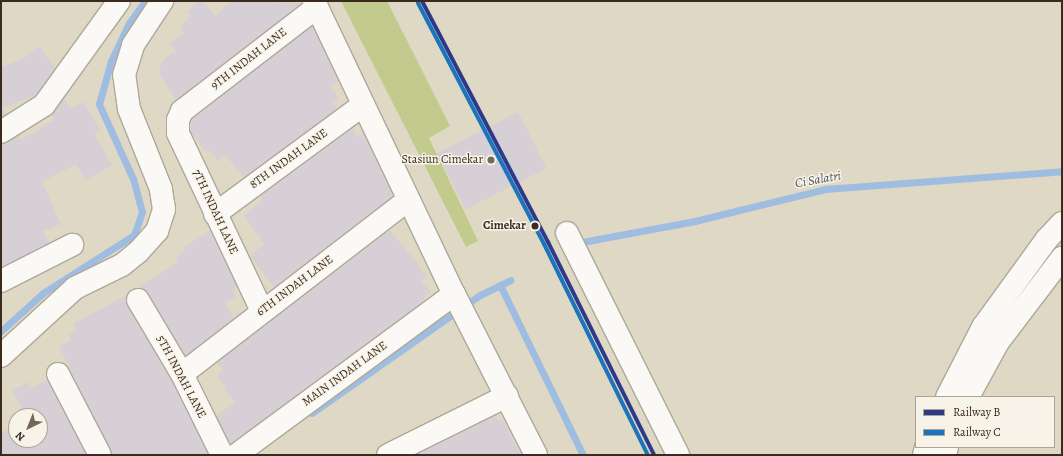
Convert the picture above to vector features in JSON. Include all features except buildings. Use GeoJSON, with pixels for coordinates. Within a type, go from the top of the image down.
{"type":"FeatureCollection","features":[{"type":"Feature","properties":{"kind":"street"},"geometry":{"type":"LineString","coordinates":[[1,132],[44,105],[119,1]]}},
{"type":"Feature","properties":{"kind":"street"},"geometry":{"type":"LineString","coordinates":[[1,356],[75,288],[122,265],[139,252],[157,231],[164,209],[161,188],[129,109],[124,75],[133,45],[162,1]]}},
{"type":"Feature","properties":{"kind":"street"},"geometry":{"type":"LineString","coordinates":[[315,4],[454,295],[476,334],[536,455]]}},
{"type":"Feature","properties":{"kind":"street","name":"9TH INDAH LANE"},"geometry":{"type":"LineString","coordinates":[[182,111],[315,4]]}},
{"type":"Feature","properties":{"kind":"street","name":"8TH INDAH LANE"},"geometry":{"type":"LineString","coordinates":[[215,214],[363,105]]}},
{"type":"Feature","properties":{"kind":"street","name":"7TH INDAH LANE"},"geometry":{"type":"LineString","coordinates":[[182,111],[178,133],[262,311]]}},
{"type":"Feature","properties":{"kind":"street","name":"6TH INDAH LANE"},"geometry":{"type":"LineString","coordinates":[[182,374],[408,200]]}},
{"type":"Feature","properties":{"kind":"street"},"geometry":{"type":"LineString","coordinates":[[947,396],[983,327],[1047,239],[1062,223]]}},
{"type":"Feature","properties":{"kind":"street"},"geometry":{"type":"LineString","coordinates":[[568,233],[678,455]]}},
{"type":"Feature","properties":{"kind":"street"},"geometry":{"type":"LineString","coordinates":[[1,281],[72,245]]}},
{"type":"Feature","properties":{"kind":"street"},"geometry":{"type":"LineString","coordinates":[[969,396],[998,342],[1062,258]]}},
{"type":"Feature","properties":{"kind":"street","name":"MAIN INDAH LANE"},"geometry":{"type":"LineString","coordinates":[[236,455],[454,295]]}},
{"type":"Feature","properties":{"kind":"street","name":"5TH INDAH LANE"},"geometry":{"type":"LineString","coordinates":[[138,300],[182,374],[222,455]]}},
{"type":"Feature","properties":{"kind":"street"},"geometry":{"type":"LineString","coordinates":[[58,374],[100,455]]}},
{"type":"Feature","properties":{"kind":"street"},"geometry":{"type":"LineString","coordinates":[[388,455],[418,448],[507,396]]}},
{"type":"Feature","properties":{"kind":"green space"},"geometry":{"type":"Polygon","coordinates":[[[341,1],[387,1],[450,126],[429,138],[478,241],[466,247],[341,1]]]}},
{"type":"Feature","properties":{"kind":"waterway"},"geometry":{"type":"LineString","coordinates":[[1,331],[43,293],[134,235],[142,212],[133,179],[99,104],[111,61],[129,23],[145,1]]}},
{"type":"Feature","properties":{"kind":"waterway","name":"Ci Salatri"},"geometry":{"type":"LineString","coordinates":[[582,242],[695,221],[825,189],[1062,171]]}},
{"type":"Feature","properties":{"kind":"waterway"},"geometry":{"type":"LineString","coordinates":[[312,413],[480,295],[511,280]]}},
{"type":"Feature","properties":{"kind":"waterway"},"geometry":{"type":"LineString","coordinates":[[500,285],[583,455]]}},
{"type":"Feature","properties":{"kind":"rail line","name":"B"},"geometry":{"type":"LineString","coordinates":[[422,1],[548,242],[654,455]]}},
{"type":"Feature","properties":{"kind":"rail line","name":"C"},"geometry":{"type":"LineString","coordinates":[[418,3],[544,244],[648,455]]}},
{"type":"Feature","properties":{"kind":"place","name":"Stasiun Cimekar"},"geometry":{"type":"Point","coordinates":[491,160]}},
{"type":"Feature","properties":{"kind":"place","name":"Cimekar"},"geometry":{"type":"Point","coordinates":[535,226]}}]}
